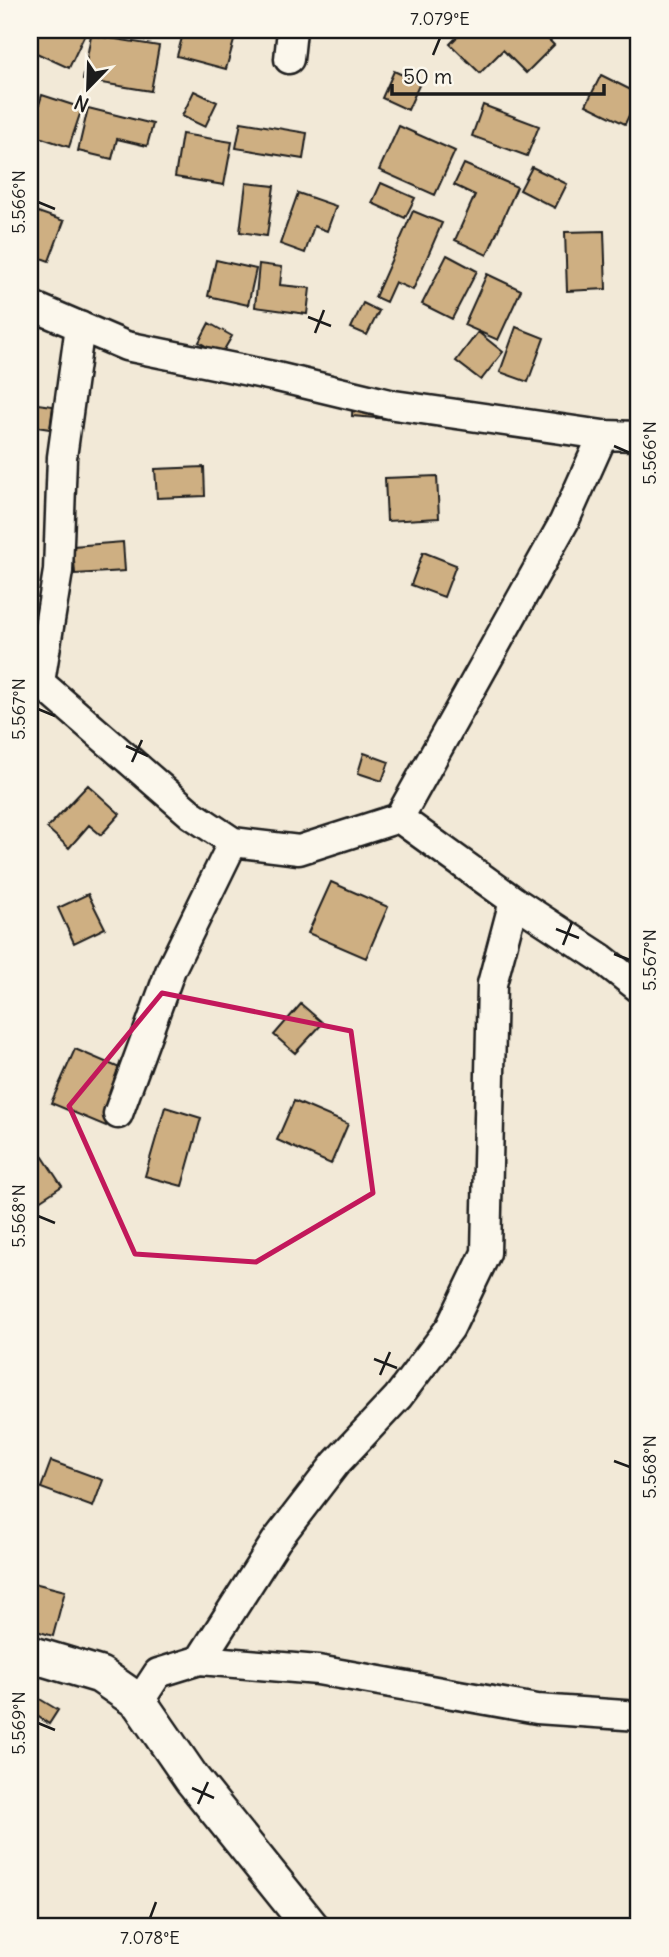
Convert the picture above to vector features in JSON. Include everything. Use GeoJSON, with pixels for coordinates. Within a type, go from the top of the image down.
{"type":"FeatureCollection","features":[{"type":"Feature","properties":{"kind":"street"},"geometry":{"type":"LineString","coordinates":[[289,59],[292,30]]}},
{"type":"Feature","properties":{"kind":"street"},"geometry":{"type":"LineString","coordinates":[[30,305],[126,346],[394,405],[603,435],[639,436]]}},
{"type":"Feature","properties":{"kind":"street"},"geometry":{"type":"LineString","coordinates":[[80,326],[62,457],[58,571],[35,678],[191,814],[233,842],[299,850],[399,818],[564,522],[603,435]]}},
{"type":"Feature","properties":{"kind":"street"},"geometry":{"type":"LineString","coordinates":[[399,818],[514,901],[601,958],[639,988]]}},
{"type":"Feature","properties":{"kind":"street"},"geometry":{"type":"LineString","coordinates":[[118,1114],[171,969],[233,842]]}},
{"type":"Feature","properties":{"kind":"street"},"geometry":{"type":"LineString","coordinates":[[200,1660],[276,1541],[336,1464],[398,1397],[450,1328],[486,1253],[492,984],[514,901]]}},
{"type":"Feature","properties":{"kind":"street"},"geometry":{"type":"LineString","coordinates":[[30,1654],[100,1675],[139,1702],[192,1779],[311,1927]]}},
{"type":"Feature","properties":{"kind":"street"},"geometry":{"type":"LineString","coordinates":[[139,1702],[158,1673],[200,1660],[317,1670],[537,1709],[639,1716]]}},
{"type":"Feature","properties":{"kind":"highlighted area"},"geometry":{"type":"Polygon","coordinates":[[[162,993],[351,1031],[373,1193],[256,1262],[135,1254],[69,1106],[162,993]]]}},
{"type":"Feature","properties":{"kind":"building"},"geometry":{"type":"Polygon","coordinates":[[[30,30],[87,30],[69,68],[30,50],[30,30]]]}},
{"type":"Feature","properties":{"kind":"building"},"geometry":{"type":"Polygon","coordinates":[[[184,30],[237,30],[226,69],[177,56],[184,30]]]}},
{"type":"Feature","properties":{"kind":"building"},"geometry":{"type":"Polygon","coordinates":[[[464,30],[539,30],[554,45],[526,73],[503,50],[480,73],[450,44],[464,30]]]}},
{"type":"Feature","properties":{"kind":"building"},"geometry":{"type":"Polygon","coordinates":[[[91,35],[159,46],[151,91],[83,80],[91,35]]]}},
{"type":"Feature","properties":{"kind":"building"},"geometry":{"type":"Polygon","coordinates":[[[394,71],[420,83],[408,110],[382,98],[394,71]]]}},
{"type":"Feature","properties":{"kind":"building"},"geometry":{"type":"Polygon","coordinates":[[[601,75],[639,94],[625,124],[586,105],[601,75]]]}},
{"type":"Feature","properties":{"kind":"building"},"geometry":{"type":"Polygon","coordinates":[[[194,91],[217,102],[205,127],[182,116],[194,91]]]}},
{"type":"Feature","properties":{"kind":"building"},"geometry":{"type":"Polygon","coordinates":[[[42,95],[82,108],[69,147],[30,134],[42,95]]]}},
{"type":"Feature","properties":{"kind":"building"},"geometry":{"type":"Polygon","coordinates":[[[483,105],[539,126],[527,156],[472,136],[483,105]]]}},
{"type":"Feature","properties":{"kind":"building"},"geometry":{"type":"Polygon","coordinates":[[[88,108],[153,124],[147,146],[117,139],[112,159],[78,151],[88,108]]]}},
{"type":"Feature","properties":{"kind":"building"},"geometry":{"type":"Polygon","coordinates":[[[241,122],[307,133],[303,159],[236,148],[241,122]]]}},
{"type":"Feature","properties":{"kind":"building"},"geometry":{"type":"Polygon","coordinates":[[[399,126],[455,151],[435,195],[379,170],[399,126]]]}},
{"type":"Feature","properties":{"kind":"building"},"geometry":{"type":"Polygon","coordinates":[[[182,134],[232,142],[224,185],[175,177],[182,134]]]}},
{"type":"Feature","properties":{"kind":"building"},"geometry":{"type":"Polygon","coordinates":[[[464,164],[517,187],[487,255],[455,240],[475,195],[454,185],[464,164]]]}},
{"type":"Feature","properties":{"kind":"building"},"geometry":{"type":"Polygon","coordinates":[[[532,167],[567,184],[555,208],[520,190],[532,167]]]}},
{"type":"Feature","properties":{"kind":"building"},"geometry":{"type":"Polygon","coordinates":[[[246,183],[274,186],[267,236],[240,232],[246,183]]]}},
{"type":"Feature","properties":{"kind":"building"},"geometry":{"type":"Polygon","coordinates":[[[381,183],[415,198],[405,218],[372,203],[381,183]]]}},
{"type":"Feature","properties":{"kind":"building"},"geometry":{"type":"Polygon","coordinates":[[[298,193],[336,206],[327,231],[314,226],[305,253],[280,244],[298,193]]]}},
{"type":"Feature","properties":{"kind":"building"},"geometry":{"type":"Polygon","coordinates":[[[413,211],[442,223],[413,290],[395,282],[386,302],[375,297],[413,211]]]}},
{"type":"Feature","properties":{"kind":"building"},"geometry":{"type":"Polygon","coordinates":[[[38,212],[64,221],[49,261],[30,254],[30,235],[38,212]]]}},
{"type":"Feature","properties":{"kind":"building"},"geometry":{"type":"Polygon","coordinates":[[[604,231],[606,289],[567,291],[565,232],[604,231]]]}},
{"type":"Feature","properties":{"kind":"building"},"geometry":{"type":"Polygon","coordinates":[[[447,255],[477,271],[452,319],[422,304],[447,255]]]}},
{"type":"Feature","properties":{"kind":"building"},"geometry":{"type":"Polygon","coordinates":[[[216,260],[256,269],[248,305],[208,296],[216,260]]]}},
{"type":"Feature","properties":{"kind":"building"},"geometry":{"type":"Polygon","coordinates":[[[259,264],[282,267],[280,285],[310,288],[307,314],[255,307],[259,264]]]}},
{"type":"Feature","properties":{"kind":"building"},"geometry":{"type":"Polygon","coordinates":[[[487,274],[521,290],[498,340],[464,325],[487,274]]]}},
{"type":"Feature","properties":{"kind":"building"},"geometry":{"type":"Polygon","coordinates":[[[363,303],[379,311],[367,335],[351,328],[363,303]]]}},
{"type":"Feature","properties":{"kind":"building"},"geometry":{"type":"Polygon","coordinates":[[[209,323],[232,336],[221,355],[199,342],[209,323]]]}},
{"type":"Feature","properties":{"kind":"building"},"geometry":{"type":"Polygon","coordinates":[[[516,327],[544,338],[528,382],[500,372],[516,327]]]}},
{"type":"Feature","properties":{"kind":"building"},"geometry":{"type":"Polygon","coordinates":[[[478,332],[503,352],[481,380],[456,361],[478,332]]]}},
{"type":"Feature","properties":{"kind":"building"},"geometry":{"type":"Polygon","coordinates":[[[353,397],[389,400],[388,419],[352,416],[353,397]]]}},
{"type":"Feature","properties":{"kind":"building"},"geometry":{"type":"Polygon","coordinates":[[[30,403],[53,406],[50,429],[30,426],[30,403]]]}},
{"type":"Feature","properties":{"kind":"building"},"geometry":{"type":"Polygon","coordinates":[[[204,467],[205,496],[157,498],[155,469],[204,467]]]}},
{"type":"Feature","properties":{"kind":"building"},"geometry":{"type":"Polygon","coordinates":[[[437,476],[439,518],[387,521],[385,478],[437,476]]]}},
{"type":"Feature","properties":{"kind":"building"},"geometry":{"type":"Polygon","coordinates":[[[123,542],[125,571],[75,574],[73,546],[123,542]]]}},
{"type":"Feature","properties":{"kind":"building"},"geometry":{"type":"Polygon","coordinates":[[[423,552],[456,565],[444,597],[411,585],[423,552]]]}},
{"type":"Feature","properties":{"kind":"building"},"geometry":{"type":"Polygon","coordinates":[[[364,753],[389,762],[382,781],[358,773],[364,753]]]}},
{"type":"Feature","properties":{"kind":"building"},"geometry":{"type":"Polygon","coordinates":[[[88,785],[120,814],[101,835],[89,825],[69,848],[47,828],[88,785]]]}},
{"type":"Feature","properties":{"kind":"building"},"geometry":{"type":"Polygon","coordinates":[[[331,882],[388,907],[366,958],[308,933],[331,882]]]}},
{"type":"Feature","properties":{"kind":"building"},"geometry":{"type":"Polygon","coordinates":[[[88,894],[105,928],[74,943],[58,908],[88,894]]]}},
{"type":"Feature","properties":{"kind":"building"},"geometry":{"type":"Polygon","coordinates":[[[301,1004],[323,1023],[295,1053],[274,1035],[301,1004]]]}},
{"type":"Feature","properties":{"kind":"building"},"geometry":{"type":"Polygon","coordinates":[[[75,1049],[129,1072],[106,1126],[51,1103],[75,1049]]]}},
{"type":"Feature","properties":{"kind":"building"},"geometry":{"type":"Polygon","coordinates":[[[294,1101],[348,1124],[331,1164],[277,1140],[294,1101]]]}},
{"type":"Feature","properties":{"kind":"building"},"geometry":{"type":"Polygon","coordinates":[[[165,1107],[201,1118],[182,1186],[145,1176],[165,1107]]]}},
{"type":"Feature","properties":{"kind":"building"},"geometry":{"type":"Polygon","coordinates":[[[37,1148],[62,1186],[30,1207],[30,1153],[37,1148]]]}},
{"type":"Feature","properties":{"kind":"building"},"geometry":{"type":"Polygon","coordinates":[[[51,1461],[103,1480],[93,1507],[41,1488],[51,1461]]]}},
{"type":"Feature","properties":{"kind":"building"},"geometry":{"type":"Polygon","coordinates":[[[30,1582],[65,1591],[53,1636],[30,1629],[30,1582]]]}},
{"type":"Feature","properties":{"kind":"building"},"geometry":{"type":"Polygon","coordinates":[[[38,1698],[58,1710],[49,1724],[30,1711],[38,1698]]]}}]}
